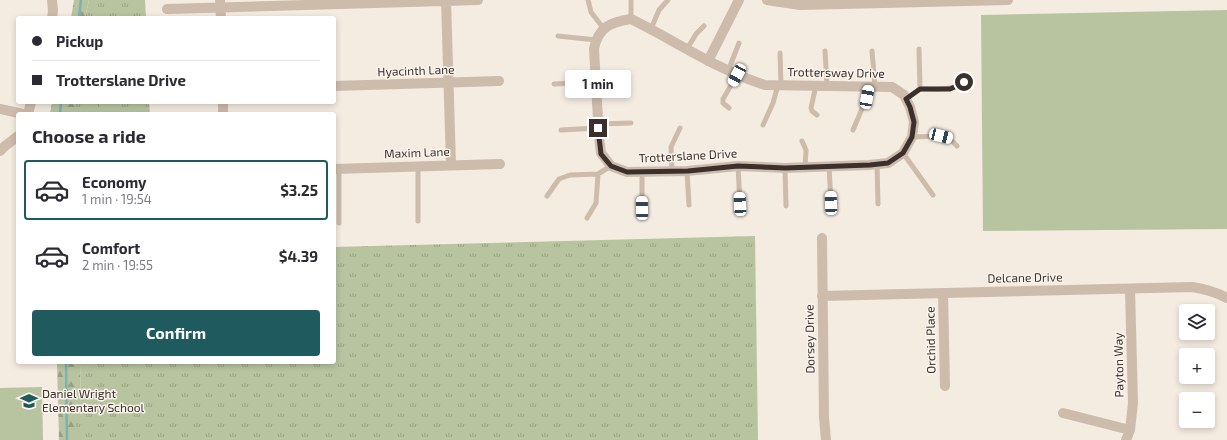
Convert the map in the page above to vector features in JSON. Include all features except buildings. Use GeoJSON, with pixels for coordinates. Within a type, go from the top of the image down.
{"type":"FeatureCollection","features":[{"type":"Feature","properties":{"kind":"street"},"geometry":{"type":"LineString","coordinates":[[52,0],[52,16]]}},
{"type":"Feature","properties":{"kind":"street"},"geometry":{"type":"LineString","coordinates":[[167,9],[220,4],[478,0]]}},
{"type":"Feature","properties":{"kind":"street"},"geometry":{"type":"LineString","coordinates":[[708,61],[739,0]]}},
{"type":"Feature","properties":{"kind":"street"},"geometry":{"type":"LineString","coordinates":[[767,0],[800,5],[1008,0]]}},
{"type":"Feature","properties":{"kind":"street"},"geometry":{"type":"LineString","coordinates":[[446,1],[451,165]]}},
{"type":"Feature","properties":{"kind":"street"},"geometry":{"type":"LineString","coordinates":[[220,4],[221,16]]}},
{"type":"Feature","properties":{"kind":"street"},"geometry":{"type":"LineString","coordinates":[[611,166],[601,154],[594,49],[600,34],[608,25],[617,21],[631,19]]}},
{"type":"Feature","properties":{"kind":"street","name":"Trottersway Drive"},"geometry":{"type":"LineString","coordinates":[[631,19],[708,61],[733,73],[765,85],[892,87],[904,95],[906,99]]}},
{"type":"Feature","properties":{"kind":"street","name":"Hyacinth Lane"},"geometry":{"type":"LineString","coordinates":[[336,86],[499,81]]}},
{"type":"Feature","properties":{"kind":"street"},"geometry":{"type":"LineString","coordinates":[[903,153],[912,137],[914,122],[906,99]]}},
{"type":"Feature","properties":{"kind":"street"},"geometry":{"type":"LineString","coordinates":[[0,109],[16,112]]}},
{"type":"Feature","properties":{"kind":"street"},"geometry":{"type":"LineString","coordinates":[[0,151],[16,138]]}},
{"type":"Feature","properties":{"kind":"street","name":"Trotterslane Drive"},"geometry":{"type":"LineString","coordinates":[[611,166],[627,172],[672,172],[738,166],[785,168],[877,164],[888,163],[903,153]]}},
{"type":"Feature","properties":{"kind":"street","name":"Maxim Lane"},"geometry":{"type":"LineString","coordinates":[[337,169],[500,164]]}},
{"type":"Feature","properties":{"kind":"street","name":"Dorsey Drive"},"geometry":{"type":"LineString","coordinates":[[822,238],[824,417],[826,440]]}},
{"type":"Feature","properties":{"kind":"street","name":"Delcane Drive"},"geometry":{"type":"LineString","coordinates":[[822,296],[1192,287],[1219,293],[1227,298]]}},
{"type":"Feature","properties":{"kind":"street","name":"Payton Way"},"geometry":{"type":"LineString","coordinates":[[1126,440],[1130,430],[1133,403],[1130,289]]}},
{"type":"Feature","properties":{"kind":"street","name":"Orchid Place"},"geometry":{"type":"LineString","coordinates":[[943,294],[945,386]]}},
{"type":"Feature","properties":{"kind":"street"},"geometry":{"type":"LineString","coordinates":[[1063,413],[1130,430]]}},
{"type":"Feature","properties":{"kind":"lane"},"geometry":{"type":"LineString","coordinates":[[558,36],[600,34],[588,0]]}},
{"type":"Feature","properties":{"kind":"lane"},"geometry":{"type":"LineString","coordinates":[[631,0],[631,19]]}},
{"type":"Feature","properties":{"kind":"lane"},"geometry":{"type":"LineString","coordinates":[[651,29],[659,10],[668,0]]}},
{"type":"Feature","properties":{"kind":"lane"},"geometry":{"type":"LineString","coordinates":[[687,49],[696,34],[704,26]]}},
{"type":"Feature","properties":{"kind":"lane"},"geometry":{"type":"LineString","coordinates":[[729,108],[723,103],[733,73],[738,43]]}},
{"type":"Feature","properties":{"kind":"lane"},"geometry":{"type":"LineString","coordinates":[[919,49],[920,89]]}},
{"type":"Feature","properties":{"kind":"lane"},"geometry":{"type":"LineString","coordinates":[[817,115],[811,108],[822,85],[825,51]]}},
{"type":"Feature","properties":{"kind":"lane"},"geometry":{"type":"LineString","coordinates":[[853,130],[872,86],[872,51]]}},
{"type":"Feature","properties":{"kind":"lane"},"geometry":{"type":"LineString","coordinates":[[763,125],[780,85],[780,53]]}},
{"type":"Feature","properties":{"kind":"lane"},"geometry":{"type":"LineString","coordinates":[[554,84],[626,77]]}},
{"type":"Feature","properties":{"kind":"lane"},"geometry":{"type":"LineString","coordinates":[[906,99],[920,89],[950,89],[964,82]]}},
{"type":"Feature","properties":{"kind":"lane"},"geometry":{"type":"LineString","coordinates":[[561,130],[631,123]]}},
{"type":"Feature","properties":{"kind":"lane"},"geometry":{"type":"LineString","coordinates":[[672,172],[671,147],[680,128]]}},
{"type":"Feature","properties":{"kind":"lane"},"geometry":{"type":"LineString","coordinates":[[912,137],[941,136],[949,138],[957,146]]}},
{"type":"Feature","properties":{"kind":"lane"},"geometry":{"type":"LineString","coordinates":[[802,141],[806,150],[805,167]]}},
{"type":"Feature","properties":{"kind":"lane"},"geometry":{"type":"LineString","coordinates":[[903,153],[933,194]]}},
{"type":"Feature","properties":{"kind":"lane"},"geometry":{"type":"LineString","coordinates":[[877,164],[878,204]]}},
{"type":"Feature","properties":{"kind":"lane"},"geometry":{"type":"LineString","coordinates":[[547,196],[559,179],[570,175],[598,174],[611,166]]}},
{"type":"Feature","properties":{"kind":"lane"},"geometry":{"type":"LineString","coordinates":[[738,166],[740,204]]}},
{"type":"Feature","properties":{"kind":"lane"},"geometry":{"type":"LineString","coordinates":[[829,166],[831,203]]}},
{"type":"Feature","properties":{"kind":"lane"},"geometry":{"type":"LineString","coordinates":[[418,167],[418,221]]}},
{"type":"Feature","properties":{"kind":"lane"},"geometry":{"type":"LineString","coordinates":[[785,168],[786,206]]}},
{"type":"Feature","properties":{"kind":"lane"},"geometry":{"type":"LineString","coordinates":[[337,169],[339,223]]}},
{"type":"Feature","properties":{"kind":"lane"},"geometry":{"type":"LineString","coordinates":[[688,171],[689,205]]}},
{"type":"Feature","properties":{"kind":"lane"},"geometry":{"type":"LineString","coordinates":[[642,172],[642,208]]}},
{"type":"Feature","properties":{"kind":"lane"},"geometry":{"type":"LineString","coordinates":[[587,218],[596,203],[598,174]]}},
{"type":"Feature","properties":{"kind":"green space"},"geometry":{"type":"Polygon","coordinates":[[[74,0],[89,0],[85,16],[71,16],[74,0]]]}},
{"type":"Feature","properties":{"kind":"green space"},"geometry":{"type":"Polygon","coordinates":[[[89,0],[145,0],[146,16],[85,16],[89,0]]]}},
{"type":"Feature","properties":{"kind":"green space"},"geometry":{"type":"Polygon","coordinates":[[[1227,10],[1227,229],[983,231],[981,15],[1227,10]]]}},
{"type":"Feature","properties":{"kind":"green space"},"geometry":{"type":"Polygon","coordinates":[[[52,104],[75,104],[75,112],[50,112],[52,104]]]}},
{"type":"Feature","properties":{"kind":"green space"},"geometry":{"type":"Polygon","coordinates":[[[75,104],[149,104],[150,112],[75,112],[75,104]]]}},
{"type":"Feature","properties":{"kind":"green space"},"geometry":{"type":"Polygon","coordinates":[[[100,104],[115,104],[115,112],[100,112],[100,104]]]}},
{"type":"Feature","properties":{"kind":"green space"},"geometry":{"type":"Polygon","coordinates":[[[755,236],[758,440],[76,440],[76,409],[81,403],[80,364],[336,364],[336,247],[755,236]]]}},
{"type":"Feature","properties":{"kind":"green space"},"geometry":{"type":"Polygon","coordinates":[[[57,364],[80,364],[81,404],[76,409],[76,440],[59,440],[57,364]]]}},
{"type":"Feature","properties":{"kind":"green space"},"geometry":{"type":"Polygon","coordinates":[[[42,387],[43,440],[0,440],[0,388],[42,387]]]}},
{"type":"Feature","properties":{"kind":"waterway"},"geometry":{"type":"LineString","coordinates":[[79,16],[81,0]]}},
{"type":"Feature","properties":{"kind":"waterway"},"geometry":{"type":"LineString","coordinates":[[60,112],[61,104]]}},
{"type":"Feature","properties":{"kind":"waterway"},"geometry":{"type":"LineString","coordinates":[[66,364],[67,440]]}},
{"type":"Feature","properties":{"kind":"place","name":"Daniel Wright Elementary School"},"geometry":{"type":"Point","coordinates":[29,401]}},
{"type":"Feature","properties":{"kind":"route"},"geometry":{"type":"LineString","coordinates":[[598,128],[601,154],[611,166],[627,172],[672,172],[738,166],[785,168],[888,163],[903,153],[912,137],[914,122],[906,99],[920,89],[950,89],[964,82]]}}]}
